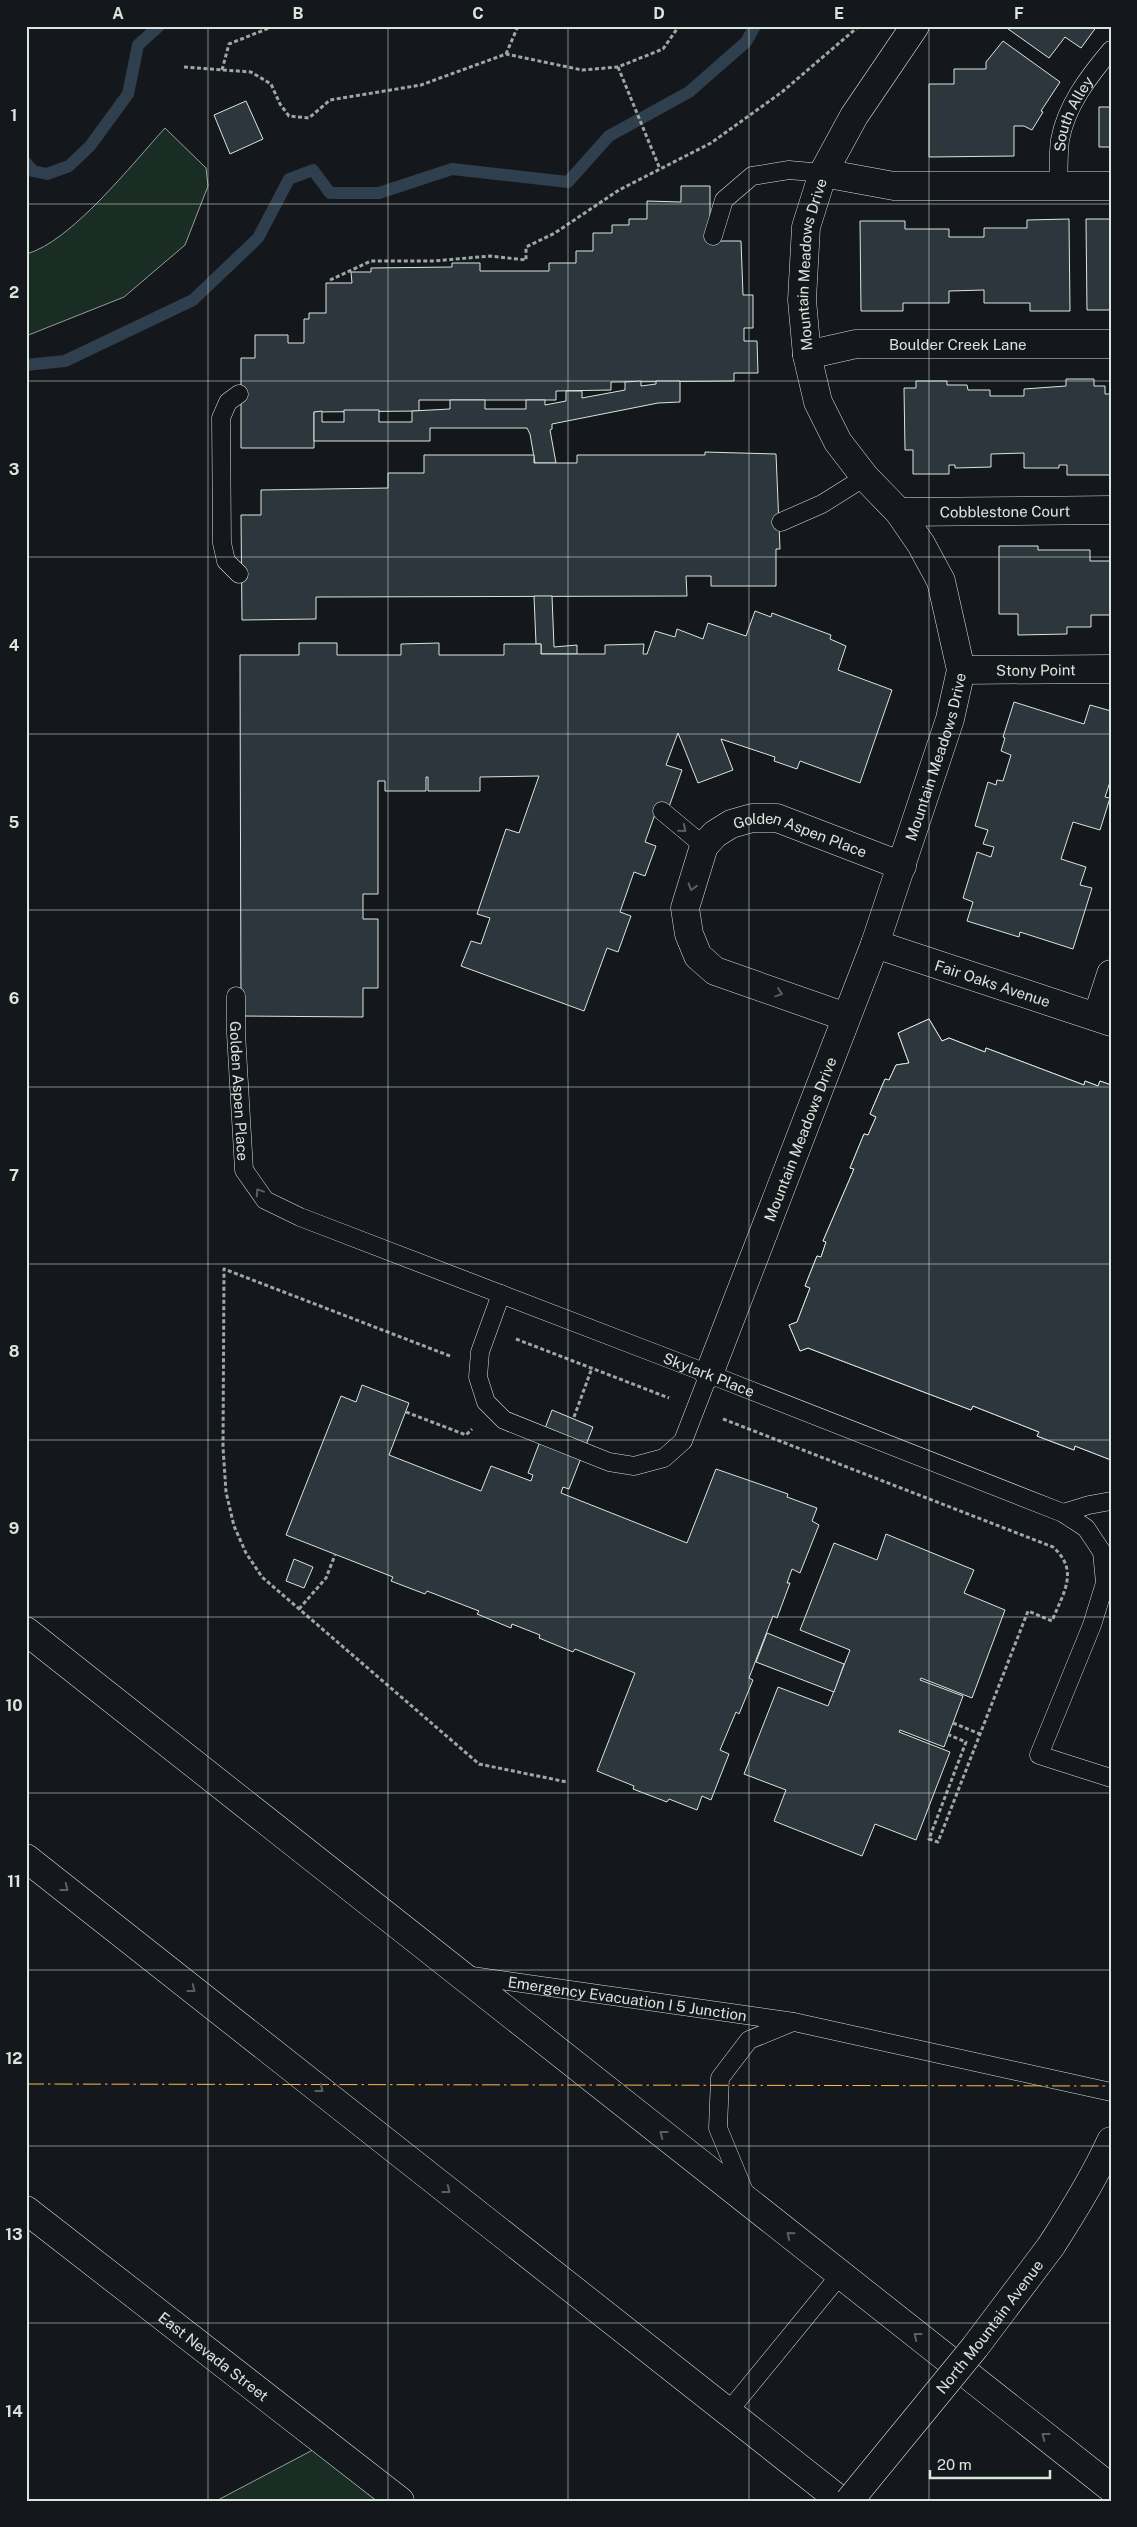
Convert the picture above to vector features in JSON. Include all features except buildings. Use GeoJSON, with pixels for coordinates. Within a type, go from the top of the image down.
{"type":"FeatureCollection","features":[{"type":"Feature","properties":{"kind":"main road","name":"Mountain Meadows Drive"},"geometry":{"type":"LineString","coordinates":[[710,1374],[875,944],[950,719],[961,670],[941,581],[921,544],[899,512],[865,477],[838,442],[818,402],[807,356],[802,300],[806,227],[823,172],[854,116],[916,26]]}},
{"type":"Feature","properties":{"kind":"main road"},"geometry":{"type":"LineString","coordinates":[[823,172],[894,186],[1111,186]]}},
{"type":"Feature","properties":{"kind":"main road","name":"Boulder Creek Lane"},"geometry":{"type":"LineString","coordinates":[[807,356],[856,344],[1111,344]]}},
{"type":"Feature","properties":{"kind":"main road","name":"Cobblestone Court"},"geometry":{"type":"LineString","coordinates":[[899,512],[1111,510]]}},
{"type":"Feature","properties":{"kind":"main road","name":"Stony Point"},"geometry":{"type":"LineString","coordinates":[[961,670],[1111,669]]}},
{"type":"Feature","properties":{"kind":"main road","name":"Golden Aspen Place"},"geometry":{"type":"LineString","coordinates":[[704,846],[715,834],[731,824],[752,818],[777,818],[902,866]]}},
{"type":"Feature","properties":{"kind":"main road"},"geometry":{"type":"LineString","coordinates":[[704,846],[685,908],[689,934],[698,956],[715,971],[846,1016]]}},
{"type":"Feature","properties":{"kind":"main road","name":"Fair Oaks Avenue"},"geometry":{"type":"LineString","coordinates":[[875,944],[1104,1019]]}},
{"type":"Feature","properties":{"kind":"main road"},"geometry":{"type":"LineString","coordinates":[[1104,1019],[1111,974]]}},
{"type":"Feature","properties":{"kind":"main road"},"geometry":{"type":"LineString","coordinates":[[26,1631],[1111,2488]]}},
{"type":"Feature","properties":{"kind":"main road"},"geometry":{"type":"LineString","coordinates":[[26,1858],[841,2501]]}},
{"type":"Feature","properties":{"kind":"main road","name":"North Mountain Avenue"},"geometry":{"type":"LineString","coordinates":[[849,2501],[974,2347],[1051,2246],[1083,2196],[1111,2141]]}},
{"type":"Feature","properties":{"kind":"main road","name":"East Nevada Street"},"geometry":{"type":"LineString","coordinates":[[26,2210],[400,2501]]}},
{"type":"Feature","properties":{"kind":"lane","name":"South Alley"},"geometry":{"type":"LineString","coordinates":[[1058,186],[1060,140],[1067,116],[1081,90],[1111,50]]}},
{"type":"Feature","properties":{"kind":"lane"},"geometry":{"type":"LineString","coordinates":[[713,236],[724,200],[752,176],[789,170],[823,172]]}},
{"type":"Feature","properties":{"kind":"lane"},"geometry":{"type":"LineString","coordinates":[[239,394],[228,402],[221,418],[222,543],[226,561],[239,574]]}},
{"type":"Feature","properties":{"kind":"lane"},"geometry":{"type":"LineString","coordinates":[[781,522],[822,504],[865,477]]}},
{"type":"Feature","properties":{"kind":"lane"},"geometry":{"type":"LineString","coordinates":[[662,811],[704,846]]}},
{"type":"Feature","properties":{"kind":"lane","name":"Golden Aspen Place"},"geometry":{"type":"LineString","coordinates":[[236,996],[244,1170],[265,1200],[300,1217]]}},
{"type":"Feature","properties":{"kind":"lane","name":"Skylark Place"},"geometry":{"type":"LineString","coordinates":[[300,1217],[710,1374],[1063,1513],[1086,1528],[1102,1552],[1105,1583],[1092,1625]]}},
{"type":"Feature","properties":{"kind":"lane"},"geometry":{"type":"LineString","coordinates":[[502,1294],[480,1352],[478,1377],[486,1402],[504,1420],[609,1462],[634,1466],[664,1458],[683,1441],[710,1374]]}},
{"type":"Feature","properties":{"kind":"lane"},"geometry":{"type":"LineString","coordinates":[[1063,1513],[1111,1501]]}},
{"type":"Feature","properties":{"kind":"lane"},"geometry":{"type":"LineString","coordinates":[[1111,1613],[1092,1625],[1038,1755],[1111,1778]]}},
{"type":"Feature","properties":{"kind":"lane","name":"Emergency Evacuation I 5 Junction"},"geometry":{"type":"LineString","coordinates":[[461,1975],[794,2022],[1111,2092]]}},
{"type":"Feature","properties":{"kind":"lane","name":"Emergency Evacuation I 5 Junction"},"geometry":{"type":"LineString","coordinates":[[748,2201],[718,2128],[720,2078],[749,2040],[794,2022]]}},
{"type":"Feature","properties":{"kind":"lane"},"geometry":{"type":"LineString","coordinates":[[728,2412],[840,2275]]}},
{"type":"Feature","properties":{"kind":"path"},"geometry":{"type":"LineString","coordinates":[[222,70],[229,44],[274,26]]}},
{"type":"Feature","properties":{"kind":"path"},"geometry":{"type":"LineString","coordinates":[[506,54],[518,26]]}},
{"type":"Feature","properties":{"kind":"path"},"geometry":{"type":"LineString","coordinates":[[184,67],[251,72],[271,84],[280,104],[289,116],[309,118],[330,100],[421,85],[506,54],[582,70],[618,67],[663,49],[678,26]]}},
{"type":"Feature","properties":{"kind":"path"},"geometry":{"type":"LineString","coordinates":[[330,280],[371,261],[434,261],[490,256],[526,260],[526,247],[555,233],[619,190],[711,143],[782,92],[860,26]]}},
{"type":"Feature","properties":{"kind":"path"},"geometry":{"type":"LineString","coordinates":[[618,67],[660,169]]}},
{"type":"Feature","properties":{"kind":"path"},"geometry":{"type":"LineString","coordinates":[[455,1358],[224,1269],[224,1446],[228,1500],[234,1526],[246,1553],[262,1577],[479,1764],[567,1782]]}},
{"type":"Feature","properties":{"kind":"path"},"geometry":{"type":"LineString","coordinates":[[488,1328],[1053,1547],[1063,1555],[1068,1567],[1068,1582],[1052,1622],[1028,1612],[938,1842],[929,1839],[966,1742],[949,1735]]}},
{"type":"Feature","properties":{"kind":"path"},"geometry":{"type":"LineString","coordinates":[[573,1419],[592,1368]]}},
{"type":"Feature","properties":{"kind":"path"},"geometry":{"type":"LineString","coordinates":[[406,1412],[466,1435],[475,1426]]}},
{"type":"Feature","properties":{"kind":"path"},"geometry":{"type":"LineString","coordinates":[[299,1610],[326,1578],[335,1555]]}},
{"type":"Feature","properties":{"kind":"path"},"geometry":{"type":"LineString","coordinates":[[953,1723],[980,1734]]}},
{"type":"Feature","properties":{"kind":"green space"},"geometry":{"type":"Polygon","coordinates":[[[165,128],[206,168],[208,186],[185,245],[124,297],[26,336],[26,254],[43,247],[62,235],[81,219],[165,128]]]}},
{"type":"Feature","properties":{"kind":"green space"},"geometry":{"type":"Polygon","coordinates":[[[26,2210],[29,2212],[26,2483],[26,2210]]]}},
{"type":"Feature","properties":{"kind":"green space"},"geometry":{"type":"Polygon","coordinates":[[[326,2443],[400,2501],[216,2501],[326,2443]]]}},
{"type":"Feature","properties":{"kind":"waterway"},"geometry":{"type":"LineString","coordinates":[[26,163],[33,171],[47,174],[69,166],[90,146],[128,94],[138,45],[159,26]]}},
{"type":"Feature","properties":{"kind":"waterway"},"geometry":{"type":"LineString","coordinates":[[26,365],[65,361],[193,300],[258,238],[289,179],[313,170],[330,193],[379,193],[452,169],[568,182],[609,136],[689,92],[746,42],[755,26]]}},
{"type":"Feature","properties":{"kind":"power"},"geometry":{"type":"LineString","coordinates":[[26,2084],[1111,2086]]}}]}
